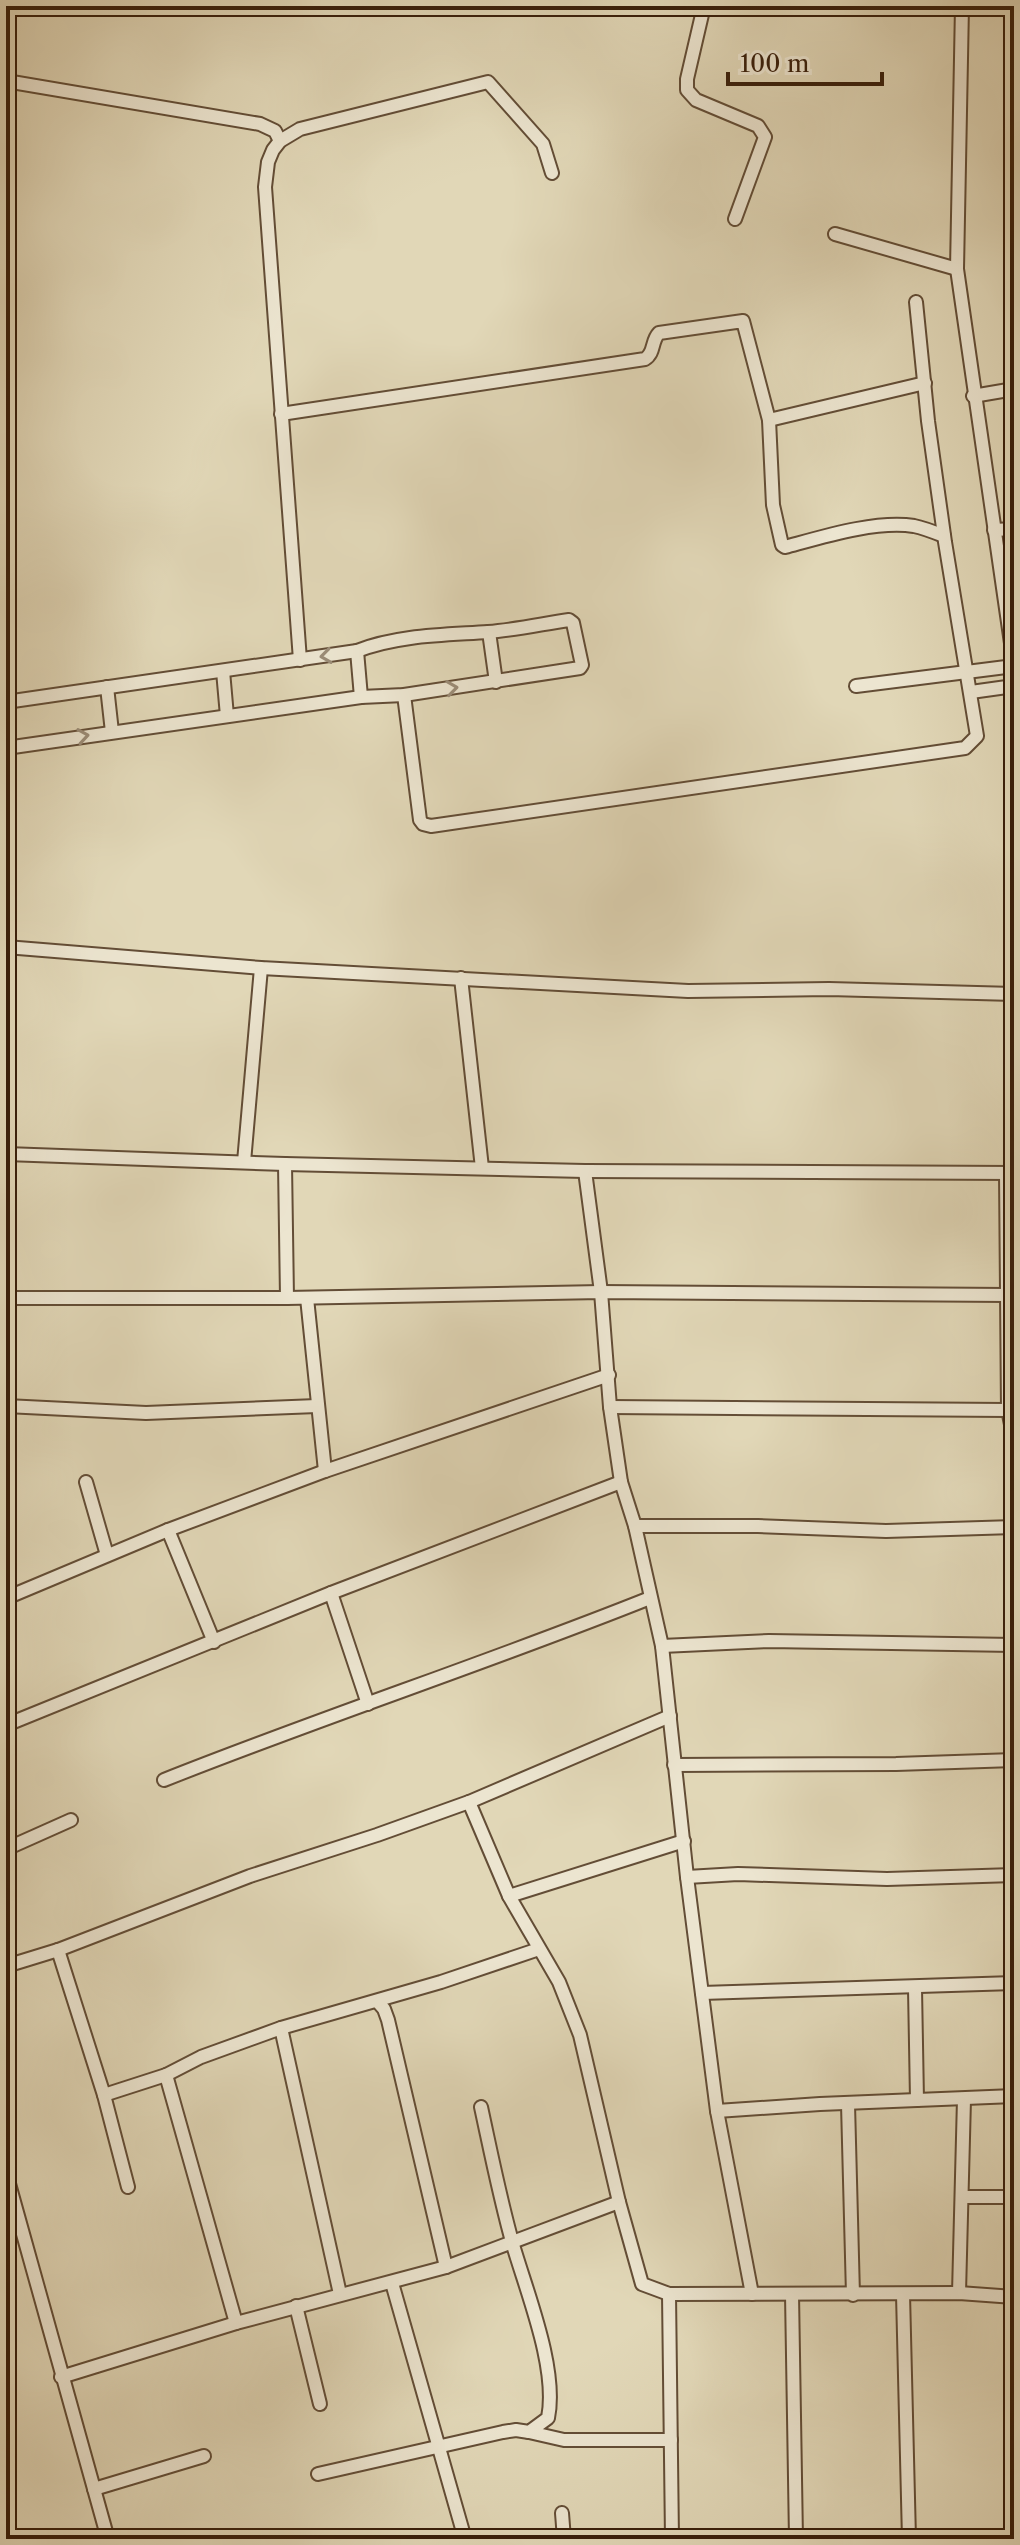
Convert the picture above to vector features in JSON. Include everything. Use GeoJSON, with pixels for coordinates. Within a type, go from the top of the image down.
{"type":"FeatureCollection","features":[{"type":"Feature","properties":{"kind":"street"},"geometry":{"type":"LineString","coordinates":[[704,6],[687,90],[696,100],[758,126],[765,137],[735,219]]}},
{"type":"Feature","properties":{"kind":"street"},"geometry":{"type":"LineString","coordinates":[[856,686],[1014,665],[1011,612],[994,530],[957,269],[962,6]]}},
{"type":"Feature","properties":{"kind":"street"},"geometry":{"type":"LineString","coordinates":[[6,81],[260,124],[275,131],[280,141]]}},
{"type":"Feature","properties":{"kind":"street"},"geometry":{"type":"LineString","coordinates":[[300,660],[265,187],[273,150],[280,141],[300,129],[488,82],[543,144],[552,173]]}},
{"type":"Feature","properties":{"kind":"street"},"geometry":{"type":"LineString","coordinates":[[835,234],[957,269]]}},
{"type":"Feature","properties":{"kind":"street"},"geometry":{"type":"LineString","coordinates":[[404,695],[420,820],[431,826],[965,748],[977,736],[944,536],[916,302]]}},
{"type":"Feature","properties":{"kind":"street"},"geometry":{"type":"LineString","coordinates":[[281,414],[645,359],[651,354],[659,333],[743,321],[769,420],[773,505],[782,545],[785,547],[888,524],[916,526],[944,536]]}},
{"type":"Feature","properties":{"kind":"street"},"geometry":{"type":"LineString","coordinates":[[769,420],[925,383]]}},
{"type":"Feature","properties":{"kind":"street"},"geometry":{"type":"LineString","coordinates":[[973,396],[1014,389]]}},
{"type":"Feature","properties":{"kind":"street"},"geometry":{"type":"LineString","coordinates":[[994,530],[1014,529]]}},
{"type":"Feature","properties":{"kind":"street"},"geometry":{"type":"LineString","coordinates":[[6,702],[300,660],[435,636],[489,632],[569,620],[573,623],[582,665],[580,668],[496,682],[404,695],[361,697],[6,748]]}},
{"type":"Feature","properties":{"kind":"street"},"geometry":{"type":"LineString","coordinates":[[489,632],[496,682]]}},
{"type":"Feature","properties":{"kind":"street"},"geometry":{"type":"LineString","coordinates":[[357,651],[361,697]]}},
{"type":"Feature","properties":{"kind":"street"},"geometry":{"type":"LineString","coordinates":[[223,671],[227,716]]}},
{"type":"Feature","properties":{"kind":"street"},"geometry":{"type":"LineString","coordinates":[[971,692],[1014,686]]}},
{"type":"Feature","properties":{"kind":"street"},"geometry":{"type":"LineString","coordinates":[[107,687],[112,732]]}},
{"type":"Feature","properties":{"kind":"street"},"geometry":{"type":"LineString","coordinates":[[6,947],[261,968],[688,991],[829,989],[1014,994]]}},
{"type":"Feature","properties":{"kind":"street"},"geometry":{"type":"LineString","coordinates":[[244,1162],[261,968]]}},
{"type":"Feature","properties":{"kind":"street"},"geometry":{"type":"LineString","coordinates":[[461,978],[482,1168]]}},
{"type":"Feature","properties":{"kind":"street"},"geometry":{"type":"LineString","coordinates":[[6,1154],[585,1171],[1010,1173],[1008,1410],[1014,1439]]}},
{"type":"Feature","properties":{"kind":"street"},"geometry":{"type":"LineString","coordinates":[[285,1164],[287,1298]]}},
{"type":"Feature","properties":{"kind":"street"},"geometry":{"type":"LineString","coordinates":[[585,1171],[621,1482],[635,1526],[662,1646],[717,2111],[752,2294]]}},
{"type":"Feature","properties":{"kind":"street"},"geometry":{"type":"LineString","coordinates":[[6,1298],[307,1298],[601,1292],[1008,1295]]}},
{"type":"Feature","properties":{"kind":"street"},"geometry":{"type":"LineString","coordinates":[[307,1298],[325,1471]]}},
{"type":"Feature","properties":{"kind":"street"},"geometry":{"type":"LineString","coordinates":[[6,1598],[168,1530],[325,1471],[609,1375]]}},
{"type":"Feature","properties":{"kind":"street"},"geometry":{"type":"LineString","coordinates":[[6,1406],[146,1413],[317,1406]]}},
{"type":"Feature","properties":{"kind":"street"},"geometry":{"type":"LineString","coordinates":[[610,1407],[1008,1410]]}},
{"type":"Feature","properties":{"kind":"street"},"geometry":{"type":"LineString","coordinates":[[86,1482],[107,1555]]}},
{"type":"Feature","properties":{"kind":"street"},"geometry":{"type":"LineString","coordinates":[[6,1725],[331,1593],[621,1482]]}},
{"type":"Feature","properties":{"kind":"street"},"geometry":{"type":"LineString","coordinates":[[635,1526],[758,1526],[886,1531],[1014,1527]]}},
{"type":"Feature","properties":{"kind":"street"},"geometry":{"type":"LineString","coordinates":[[168,1530],[214,1642]]}},
{"type":"Feature","properties":{"kind":"street"},"geometry":{"type":"LineString","coordinates":[[331,1593],[368,1704]]}},
{"type":"Feature","properties":{"kind":"street"},"geometry":{"type":"LineString","coordinates":[[164,1780],[650,1598]]}},
{"type":"Feature","properties":{"kind":"street"},"geometry":{"type":"LineString","coordinates":[[662,1646],[769,1641],[1014,1645]]}},
{"type":"Feature","properties":{"kind":"street"},"geometry":{"type":"LineString","coordinates":[[6,1966],[58,1950],[250,1876],[469,1802],[670,1716]]}},
{"type":"Feature","properties":{"kind":"street"},"geometry":{"type":"LineString","coordinates":[[674,1765],[1014,1760]]}},
{"type":"Feature","properties":{"kind":"street"},"geometry":{"type":"LineString","coordinates":[[469,1802],[509,1896],[559,1982],[580,2035],[619,2202],[642,2284],[669,2294],[959,2293],[1014,2297]]}},
{"type":"Feature","properties":{"kind":"street"},"geometry":{"type":"LineString","coordinates":[[6,1849],[71,1820]]}},
{"type":"Feature","properties":{"kind":"street"},"geometry":{"type":"LineString","coordinates":[[509,1896],[684,1841]]}},
{"type":"Feature","properties":{"kind":"street"},"geometry":{"type":"LineString","coordinates":[[687,1877],[738,1874],[887,1879],[1014,1875]]}},
{"type":"Feature","properties":{"kind":"street"},"geometry":{"type":"LineString","coordinates":[[104,2095],[166,2075],[201,2057],[281,2028],[539,1949]]}},
{"type":"Feature","properties":{"kind":"street"},"geometry":{"type":"LineString","coordinates":[[58,1950],[104,2095],[128,2187]]}},
{"type":"Feature","properties":{"kind":"street"},"geometry":{"type":"LineString","coordinates":[[702,1993],[1014,1983]]}},
{"type":"Feature","properties":{"kind":"street"},"geometry":{"type":"LineString","coordinates":[[915,1988],[917,2100]]}},
{"type":"Feature","properties":{"kind":"street"},"geometry":{"type":"LineString","coordinates":[[377,2001],[388,2020],[446,2267]]}},
{"type":"Feature","properties":{"kind":"street"},"geometry":{"type":"LineString","coordinates":[[281,2028],[340,2294]]}},
{"type":"Feature","properties":{"kind":"street"},"geometry":{"type":"LineString","coordinates":[[166,2075],[236,2323]]}},
{"type":"Feature","properties":{"kind":"street"},"geometry":{"type":"LineString","coordinates":[[717,2111],[1014,2096]]}},
{"type":"Feature","properties":{"kind":"street"},"geometry":{"type":"LineString","coordinates":[[959,2293],[964,2099]]}},
{"type":"Feature","properties":{"kind":"street"},"geometry":{"type":"LineString","coordinates":[[848,2104],[853,2295]]}},
{"type":"Feature","properties":{"kind":"street"},"geometry":{"type":"LineString","coordinates":[[481,2107],[512,2242],[537,2326],[550,2385],[548,2418],[529,2432]]}},
{"type":"Feature","properties":{"kind":"street"},"geometry":{"type":"LineString","coordinates":[[6,2173],[108,2539]]}},
{"type":"Feature","properties":{"kind":"street"},"geometry":{"type":"LineString","coordinates":[[962,2197],[1014,2197]]}},
{"type":"Feature","properties":{"kind":"street"},"geometry":{"type":"LineString","coordinates":[[61,2377],[236,2323],[446,2267],[619,2202]]}},
{"type":"Feature","properties":{"kind":"street"},"geometry":{"type":"LineString","coordinates":[[392,2283],[465,2539]]}},
{"type":"Feature","properties":{"kind":"street"},"geometry":{"type":"LineString","coordinates":[[669,2294],[672,2539]]}},
{"type":"Feature","properties":{"kind":"street"},"geometry":{"type":"LineString","coordinates":[[792,2294],[796,2539]]}},
{"type":"Feature","properties":{"kind":"street"},"geometry":{"type":"LineString","coordinates":[[903,2294],[909,2539]]}},
{"type":"Feature","properties":{"kind":"street"},"geometry":{"type":"LineString","coordinates":[[296,2306],[320,2404]]}},
{"type":"Feature","properties":{"kind":"street"},"geometry":{"type":"LineString","coordinates":[[318,2474],[516,2430],[564,2440],[671,2440]]}},
{"type":"Feature","properties":{"kind":"street"},"geometry":{"type":"LineString","coordinates":[[94,2489],[204,2456]]}},
{"type":"Feature","properties":{"kind":"street"},"geometry":{"type":"LineString","coordinates":[[562,2513],[564,2539]]}}]}
